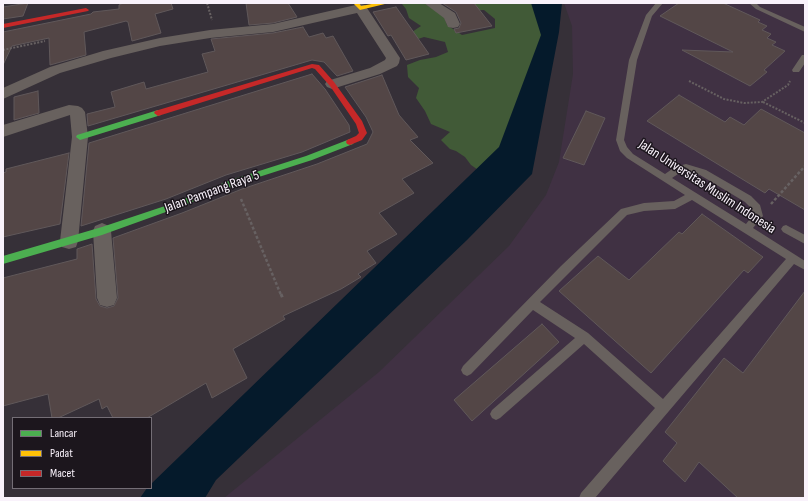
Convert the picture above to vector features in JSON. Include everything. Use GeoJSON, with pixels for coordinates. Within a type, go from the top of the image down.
{"type":"FeatureCollection","features":[{"type":"Feature","properties":{"kind":"street"},"geometry":{"type":"LineString","coordinates":[[3,94],[56,70],[114,52],[210,34],[273,28],[358,6],[386,3]]}},
{"type":"Feature","properties":{"kind":"street"},"geometry":{"type":"LineString","coordinates":[[430,3],[450,16],[453,24]]}},
{"type":"Feature","properties":{"kind":"street"},"geometry":{"type":"LineString","coordinates":[[332,84],[375,71],[392,63],[393,58],[358,6]]}},
{"type":"Feature","properties":{"kind":"street"},"geometry":{"type":"LineString","coordinates":[[3,26],[86,10]]}},
{"type":"Feature","properties":{"kind":"street","name":"Jalan Pampang Raya 5"},"geometry":{"type":"LineString","coordinates":[[3,260],[102,231],[174,206],[234,182],[309,158],[351,142],[359,138],[363,133],[332,84],[317,67],[309,66],[80,137]]}},
{"type":"Feature","properties":{"kind":"street"},"geometry":{"type":"LineString","coordinates":[[3,131],[73,110],[77,114],[80,137],[69,241]]}},
{"type":"Feature","properties":{"kind":"street"},"geometry":{"type":"LineString","coordinates":[[102,231],[107,298]]}},
{"type":"Feature","properties":{"kind":"lane","name":"Jalan Universitas Muslim Indonesia"},"geometry":{"type":"LineString","coordinates":[[660,3],[649,15],[633,60],[620,140],[623,149],[630,156],[805,266]]}},
{"type":"Feature","properties":{"kind":"lane"},"geometry":{"type":"LineString","coordinates":[[752,3],[758,8],[805,30]]}},
{"type":"Feature","properties":{"kind":"lane"},"geometry":{"type":"LineString","coordinates":[[796,70],[805,58]]}},
{"type":"Feature","properties":{"kind":"lane"},"geometry":{"type":"LineString","coordinates":[[666,178],[678,169],[686,167],[703,172],[748,199],[757,208],[758,216],[747,229]]}},
{"type":"Feature","properties":{"kind":"lane"},"geometry":{"type":"LineString","coordinates":[[467,370],[564,269],[624,212],[644,207],[675,205],[693,196]]}},
{"type":"Feature","properties":{"kind":"lane"},"geometry":{"type":"LineString","coordinates":[[786,229],[805,240]]}},
{"type":"Feature","properties":{"kind":"lane"},"geometry":{"type":"LineString","coordinates":[[586,498],[793,258]]}},
{"type":"Feature","properties":{"kind":"lane"},"geometry":{"type":"LineString","coordinates":[[532,303],[584,338],[664,408]]}},
{"type":"Feature","properties":{"kind":"lane"},"geometry":{"type":"LineString","coordinates":[[496,414],[584,338]]}},
{"type":"Feature","properties":{"kind":"path"},"geometry":{"type":"LineString","coordinates":[[3,50],[45,41]]}},
{"type":"Feature","properties":{"kind":"path"},"geometry":{"type":"LineString","coordinates":[[689,80],[724,99],[744,104],[762,102],[788,85],[796,70]]}},
{"type":"Feature","properties":{"kind":"path"},"geometry":{"type":"LineString","coordinates":[[762,102],[805,123]]}},
{"type":"Feature","properties":{"kind":"path"},"geometry":{"type":"LineString","coordinates":[[757,208],[770,204],[805,166]]}},
{"type":"Feature","properties":{"kind":"path"},"geometry":{"type":"LineString","coordinates":[[234,182],[283,299]]}},
{"type":"Feature","properties":{"kind":"shaded area"},"geometry":{"type":"Polygon","coordinates":[[[564,3],[805,3],[805,498],[224,498],[379,372],[509,246],[546,195],[559,162],[573,74],[572,26],[564,3]]]}},
{"type":"Feature","properties":{"kind":"green space"},"geometry":{"type":"Polygon","coordinates":[[[424,3],[444,16],[447,25],[462,35],[495,28],[495,19],[484,10],[465,11],[473,3],[544,3],[547,24],[497,183],[471,165],[465,157],[450,149],[441,140],[450,132],[431,124],[425,111],[416,98],[419,88],[408,77],[407,65],[448,52],[445,42],[424,37],[412,41],[412,32],[421,26],[409,18],[406,9],[402,4],[424,3]]]}},
{"type":"Feature","properties":{"kind":"water"},"geometry":{"type":"Polygon","coordinates":[[[531,3],[562,3],[559,32],[532,174],[467,240],[216,480],[205,498],[140,498],[146,489],[152,489],[152,483],[499,147],[541,35],[531,3]]]}},
{"type":"Feature","properties":{"kind":"building"},"geometry":{"type":"Polygon","coordinates":[[[28,3],[23,16],[3,19],[3,7],[28,3]]]}},
{"type":"Feature","properties":{"kind":"building"},"geometry":{"type":"Polygon","coordinates":[[[123,3],[171,3],[173,9],[155,14],[161,33],[132,41],[128,22],[126,21],[84,32],[86,55],[50,65],[49,38],[12,46],[3,65],[3,32],[91,14],[93,12],[119,9],[119,5],[123,3]]]}},
{"type":"Feature","properties":{"kind":"building"},"geometry":{"type":"Polygon","coordinates":[[[246,3],[288,3],[297,17],[273,23],[249,25],[246,3]]]}},
{"type":"Feature","properties":{"kind":"building"},"geometry":{"type":"Polygon","coordinates":[[[442,3],[474,3],[492,26],[456,33],[454,29],[459,28],[461,23],[456,12],[442,3]]]}},
{"type":"Feature","properties":{"kind":"building"},"geometry":{"type":"Polygon","coordinates":[[[679,3],[723,3],[760,20],[758,22],[767,26],[762,30],[771,34],[767,38],[776,42],[772,45],[785,51],[764,70],[767,72],[750,86],[682,50],[733,52],[660,16],[679,3]]]}},
{"type":"Feature","properties":{"kind":"building"},"geometry":{"type":"Polygon","coordinates":[[[396,7],[429,54],[406,60],[391,35],[388,36],[373,12],[396,7]]]}},
{"type":"Feature","properties":{"kind":"building"},"geometry":{"type":"Polygon","coordinates":[[[303,27],[309,37],[323,33],[326,38],[333,36],[353,71],[337,76],[324,62],[312,60],[88,126],[87,114],[115,107],[111,92],[144,82],[146,89],[208,72],[202,54],[215,51],[211,39],[273,33],[303,27]]]}},
{"type":"Feature","properties":{"kind":"building"},"geometry":{"type":"Polygon","coordinates":[[[312,74],[325,89],[349,125],[350,132],[302,152],[226,175],[166,199],[81,226],[89,143],[312,74]]]}},
{"type":"Feature","properties":{"kind":"building"},"geometry":{"type":"Polygon","coordinates":[[[382,75],[399,115],[418,137],[410,140],[433,163],[402,179],[414,193],[379,213],[397,234],[367,251],[376,263],[358,274],[361,277],[341,289],[283,316],[285,319],[233,349],[247,378],[212,398],[206,383],[149,417],[112,417],[107,406],[102,409],[99,399],[60,417],[52,417],[48,394],[3,406],[3,278],[77,259],[77,249],[92,244],[96,299],[100,306],[107,308],[114,306],[118,298],[113,238],[242,189],[317,164],[367,144],[373,132],[366,117],[345,87],[382,75]]]}},
{"type":"Feature","properties":{"kind":"building"},"geometry":{"type":"Polygon","coordinates":[[[38,91],[39,113],[14,120],[14,97],[38,91]]]}},
{"type":"Feature","properties":{"kind":"building"},"geometry":{"type":"Polygon","coordinates":[[[679,95],[725,122],[730,117],[744,125],[761,109],[805,133],[805,210],[769,189],[765,193],[647,121],[679,95]]]}},
{"type":"Feature","properties":{"kind":"building"},"geometry":{"type":"Polygon","coordinates":[[[586,111],[605,118],[584,165],[563,158],[586,111]]]}},
{"type":"Feature","properties":{"kind":"building"},"geometry":{"type":"Polygon","coordinates":[[[69,153],[60,224],[3,237],[3,173],[6,172],[6,169],[69,153]]]}},
{"type":"Feature","properties":{"kind":"building"},"geometry":{"type":"Polygon","coordinates":[[[702,214],[763,257],[748,273],[744,270],[651,373],[559,291],[598,256],[629,280],[679,232],[682,234],[702,214]]]}},
{"type":"Feature","properties":{"kind":"building"},"geometry":{"type":"Polygon","coordinates":[[[805,291],[805,498],[738,498],[699,462],[685,482],[663,461],[677,443],[665,432],[724,358],[743,373],[805,291]]]}},
{"type":"Feature","properties":{"kind":"building"},"geometry":{"type":"Polygon","coordinates":[[[542,324],[559,342],[472,421],[454,400],[542,324]]]}},
{"type":"Feature","properties":{"kind":"traffic: fast"},"geometry":{"type":"LineString","coordinates":[[80,137],[158,113]]}},
{"type":"Feature","properties":{"kind":"traffic: fast"},"geometry":{"type":"LineString","coordinates":[[3,260],[102,231],[174,206],[234,182],[309,158],[350,142]]}},
{"type":"Feature","properties":{"kind":"traffic: slow"},"geometry":{"type":"LineString","coordinates":[[356,3],[360,8],[386,3]]}},
{"type":"Feature","properties":{"kind":"traffic: jam"},"geometry":{"type":"LineString","coordinates":[[3,26],[86,10]]}},
{"type":"Feature","properties":{"kind":"traffic: jam"},"geometry":{"type":"LineString","coordinates":[[158,113],[312,66],[317,67],[332,84],[359,123],[363,133],[359,138],[350,142]]}}]}
